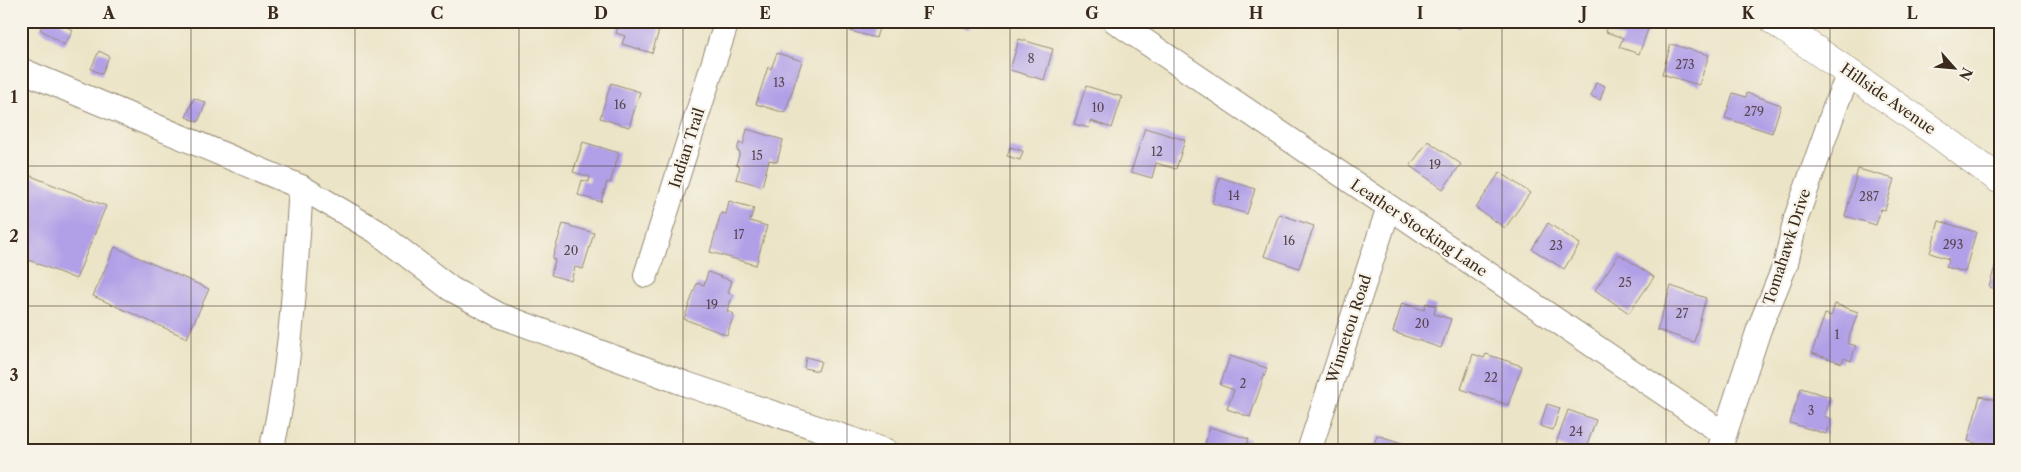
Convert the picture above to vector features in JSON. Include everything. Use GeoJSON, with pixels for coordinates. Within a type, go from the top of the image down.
{"type":"FeatureCollection","features":[{"type":"Feature","properties":{"kind":"main road","name":"Hillside Avenue"},"geometry":{"type":"LineString","coordinates":[[1774,21],[1936,132],[2000,180]]}},
{"type":"Feature","properties":{"kind":"street","name":"Indian Trail"},"geometry":{"type":"LineString","coordinates":[[646,275],[727,21]]}},
{"type":"Feature","properties":{"kind":"street","name":"Leather Stocking Lane"},"geometry":{"type":"LineString","coordinates":[[1115,21],[1389,207],[1722,442]]}},
{"type":"Feature","properties":{"kind":"street"},"geometry":{"type":"LineString","coordinates":[[21,70],[301,186],[376,231],[450,289],[499,315],[686,384],[886,451]]}},
{"type":"Feature","properties":{"kind":"street","name":"Tomahawk Drive"},"geometry":{"type":"LineString","coordinates":[[1722,442],[1758,330],[1786,262],[1796,218],[1838,99],[1850,73]]}},
{"type":"Feature","properties":{"kind":"street"},"geometry":{"type":"LineString","coordinates":[[270,451],[281,409],[290,336],[301,186]]}},
{"type":"Feature","properties":{"kind":"street","name":"Winnetou Road"},"geometry":{"type":"LineString","coordinates":[[1309,451],[1389,207]]}},
{"type":"Feature","properties":{"kind":"building"},"geometry":{"type":"Polygon","coordinates":[[[45,21],[59,21],[73,31],[64,45],[40,29],[45,21]]]}},
{"type":"Feature","properties":{"kind":"building"},"geometry":{"type":"Polygon","coordinates":[[[619,21],[662,21],[652,53],[622,44],[625,36],[616,33],[619,21]]]}},
{"type":"Feature","properties":{"kind":"building"},"geometry":{"type":"Polygon","coordinates":[[[852,21],[881,21],[876,38],[850,31],[852,21]]]}},
{"type":"Feature","properties":{"kind":"building"},"geometry":{"type":"Polygon","coordinates":[[[945,21],[972,21],[969,29],[945,21]]]}},
{"type":"Feature","properties":{"kind":"building"},"geometry":{"type":"Polygon","coordinates":[[[1197,21],[1212,21],[1207,28],[1197,21]]]}},
{"type":"Feature","properties":{"kind":"building"},"geometry":{"type":"Polygon","coordinates":[[[1449,21],[1463,21],[1460,28],[1448,23],[1449,21]]]}},
{"type":"Feature","properties":{"kind":"building"},"geometry":{"type":"Polygon","coordinates":[[[1610,21],[1651,21],[1639,54],[1619,47],[1623,38],[1606,32],[1610,21]]]}},
{"type":"Feature","properties":{"kind":"building"},"geometry":{"type":"Polygon","coordinates":[[[1019,39],[1053,49],[1044,80],[1010,70],[1019,39]]]}},
{"type":"Feature","properties":{"kind":"building"},"geometry":{"type":"Polygon","coordinates":[[[1671,44],[1709,55],[1699,85],[1662,74],[1671,44]]]}},
{"type":"Feature","properties":{"kind":"building"},"geometry":{"type":"Polygon","coordinates":[[[99,51],[109,56],[102,74],[91,69],[99,51]]]}},
{"type":"Feature","properties":{"kind":"building"},"geometry":{"type":"Polygon","coordinates":[[[777,53],[802,61],[785,113],[756,104],[768,67],[771,69],[777,53]]]}},
{"type":"Feature","properties":{"kind":"building"},"geometry":{"type":"Polygon","coordinates":[[[1596,82],[1605,86],[1600,100],[1591,96],[1596,82]]]}},
{"type":"Feature","properties":{"kind":"building"},"geometry":{"type":"Polygon","coordinates":[[[611,83],[640,92],[629,127],[600,118],[611,83]]]}},
{"type":"Feature","properties":{"kind":"building"},"geometry":{"type":"Polygon","coordinates":[[[1086,86],[1122,97],[1112,128],[1091,121],[1089,128],[1074,124],[1086,86]]]}},
{"type":"Feature","properties":{"kind":"building"},"geometry":{"type":"Polygon","coordinates":[[[1733,93],[1746,97],[1747,93],[1781,105],[1772,133],[1725,118],[1733,93]]]}},
{"type":"Feature","properties":{"kind":"building"},"geometry":{"type":"Polygon","coordinates":[[[194,98],[206,103],[198,122],[186,117],[194,98]]]}},
{"type":"Feature","properties":{"kind":"building"},"geometry":{"type":"Polygon","coordinates":[[[1145,128],[1185,140],[1176,169],[1156,163],[1152,178],[1131,172],[1145,128]]]}},
{"type":"Feature","properties":{"kind":"building"},"geometry":{"type":"Polygon","coordinates":[[[747,129],[783,140],[777,162],[769,160],[762,186],[736,179],[740,166],[736,165],[740,152],[737,151],[739,143],[743,145],[747,129]]]}},
{"type":"Feature","properties":{"kind":"building"},"geometry":{"type":"Polygon","coordinates":[[[1428,141],[1461,164],[1443,189],[1410,166],[1428,141]]]}},
{"type":"Feature","properties":{"kind":"building"},"geometry":{"type":"Polygon","coordinates":[[[583,142],[619,153],[610,183],[607,182],[601,202],[578,195],[582,180],[589,182],[590,177],[573,172],[583,142]]]}},
{"type":"Feature","properties":{"kind":"building"},"geometry":{"type":"Polygon","coordinates":[[[1010,147],[1023,151],[1020,160],[1007,156],[1010,147]]]}},
{"type":"Feature","properties":{"kind":"building"},"geometry":{"type":"Polygon","coordinates":[[[1858,169],[1894,179],[1885,210],[1881,209],[1876,225],[1845,216],[1858,169]]]}},
{"type":"Feature","properties":{"kind":"building"},"geometry":{"type":"Polygon","coordinates":[[[21,172],[106,206],[76,279],[21,257],[21,172]]]}},
{"type":"Feature","properties":{"kind":"building"},"geometry":{"type":"Polygon","coordinates":[[[1500,172],[1530,193],[1505,228],[1476,208],[1500,172]]]}},
{"type":"Feature","properties":{"kind":"building"},"geometry":{"type":"Polygon","coordinates":[[[1220,177],[1255,189],[1247,214],[1212,203],[1220,177]]]}},
{"type":"Feature","properties":{"kind":"building"},"geometry":{"type":"Polygon","coordinates":[[[729,201],[754,208],[750,221],[767,226],[756,265],[710,252],[721,213],[726,214],[729,201]]]}},
{"type":"Feature","properties":{"kind":"building"},"geometry":{"type":"Polygon","coordinates":[[[1279,214],[1314,226],[1299,268],[1264,256],[1279,214]]]}},
{"type":"Feature","properties":{"kind":"building"},"geometry":{"type":"Polygon","coordinates":[[[1939,221],[1976,232],[1965,272],[1946,267],[1949,259],[1930,253],[1939,221]]]}},
{"type":"Feature","properties":{"kind":"building"},"geometry":{"type":"Polygon","coordinates":[[[1548,223],[1580,244],[1564,269],[1532,249],[1548,223]]]}},
{"type":"Feature","properties":{"kind":"building"},"geometry":{"type":"Polygon","coordinates":[[[563,224],[594,233],[583,269],[575,267],[571,281],[551,275],[555,260],[552,259],[563,224]]]}},
{"type":"Feature","properties":{"kind":"building"},"geometry":{"type":"Polygon","coordinates":[[[115,247],[209,289],[187,338],[93,296],[115,247]]]}},
{"type":"Feature","properties":{"kind":"building"},"geometry":{"type":"Polygon","coordinates":[[[1619,254],[1654,277],[1629,313],[1595,290],[1619,254]]]}},
{"type":"Feature","properties":{"kind":"building"},"geometry":{"type":"Polygon","coordinates":[[[1998,256],[2000,256],[2000,290],[1989,287],[1998,256]]]}},
{"type":"Feature","properties":{"kind":"building"},"geometry":{"type":"Polygon","coordinates":[[[708,272],[732,281],[728,293],[733,295],[727,311],[734,314],[727,335],[684,319],[697,283],[704,285],[708,272]]]}},
{"type":"Feature","properties":{"kind":"building"},"geometry":{"type":"Polygon","coordinates":[[[1671,286],[1706,298],[1694,342],[1657,330],[1671,286]]]}},
{"type":"Feature","properties":{"kind":"building"},"geometry":{"type":"Polygon","coordinates":[[[1402,303],[1424,310],[1426,303],[1436,306],[1434,314],[1451,319],[1441,348],[1393,332],[1402,303]]]}},
{"type":"Feature","properties":{"kind":"building"},"geometry":{"type":"Polygon","coordinates":[[[1835,304],[1858,312],[1847,343],[1856,346],[1851,361],[1844,358],[1842,363],[1812,353],[1825,314],[1831,316],[1835,304]]]}},
{"type":"Feature","properties":{"kind":"building"},"geometry":{"type":"Polygon","coordinates":[[[1473,354],[1484,358],[1486,354],[1522,366],[1508,405],[1461,389],[1473,354]]]}},
{"type":"Feature","properties":{"kind":"building"},"geometry":{"type":"Polygon","coordinates":[[[1230,356],[1267,368],[1250,417],[1227,409],[1234,390],[1220,385],[1230,356]]]}},
{"type":"Feature","properties":{"kind":"building"},"geometry":{"type":"Polygon","coordinates":[[[806,357],[821,361],[818,371],[804,368],[806,357]]]}},
{"type":"Feature","properties":{"kind":"building"},"geometry":{"type":"Polygon","coordinates":[[[1801,388],[1830,397],[1824,416],[1830,419],[1826,434],[1790,423],[1801,388]]]}},
{"type":"Feature","properties":{"kind":"building"},"geometry":{"type":"Polygon","coordinates":[[[1980,396],[2000,401],[1998,449],[1968,441],[1980,396]]]}},
{"type":"Feature","properties":{"kind":"building"},"geometry":{"type":"Polygon","coordinates":[[[1547,404],[1560,408],[1553,430],[1540,426],[1547,404]]]}},
{"type":"Feature","properties":{"kind":"building"},"geometry":{"type":"Polygon","coordinates":[[[1568,410],[1596,420],[1585,451],[1575,451],[1556,444],[1568,410]]]}},
{"type":"Feature","properties":{"kind":"building"},"geometry":{"type":"Polygon","coordinates":[[[1210,427],[1249,439],[1245,451],[1203,451],[1210,427]]]}},
{"type":"Feature","properties":{"kind":"building"},"geometry":{"type":"Polygon","coordinates":[[[1377,435],[1414,447],[1413,451],[1365,451],[1366,445],[1373,447],[1377,435]]]}}]}
